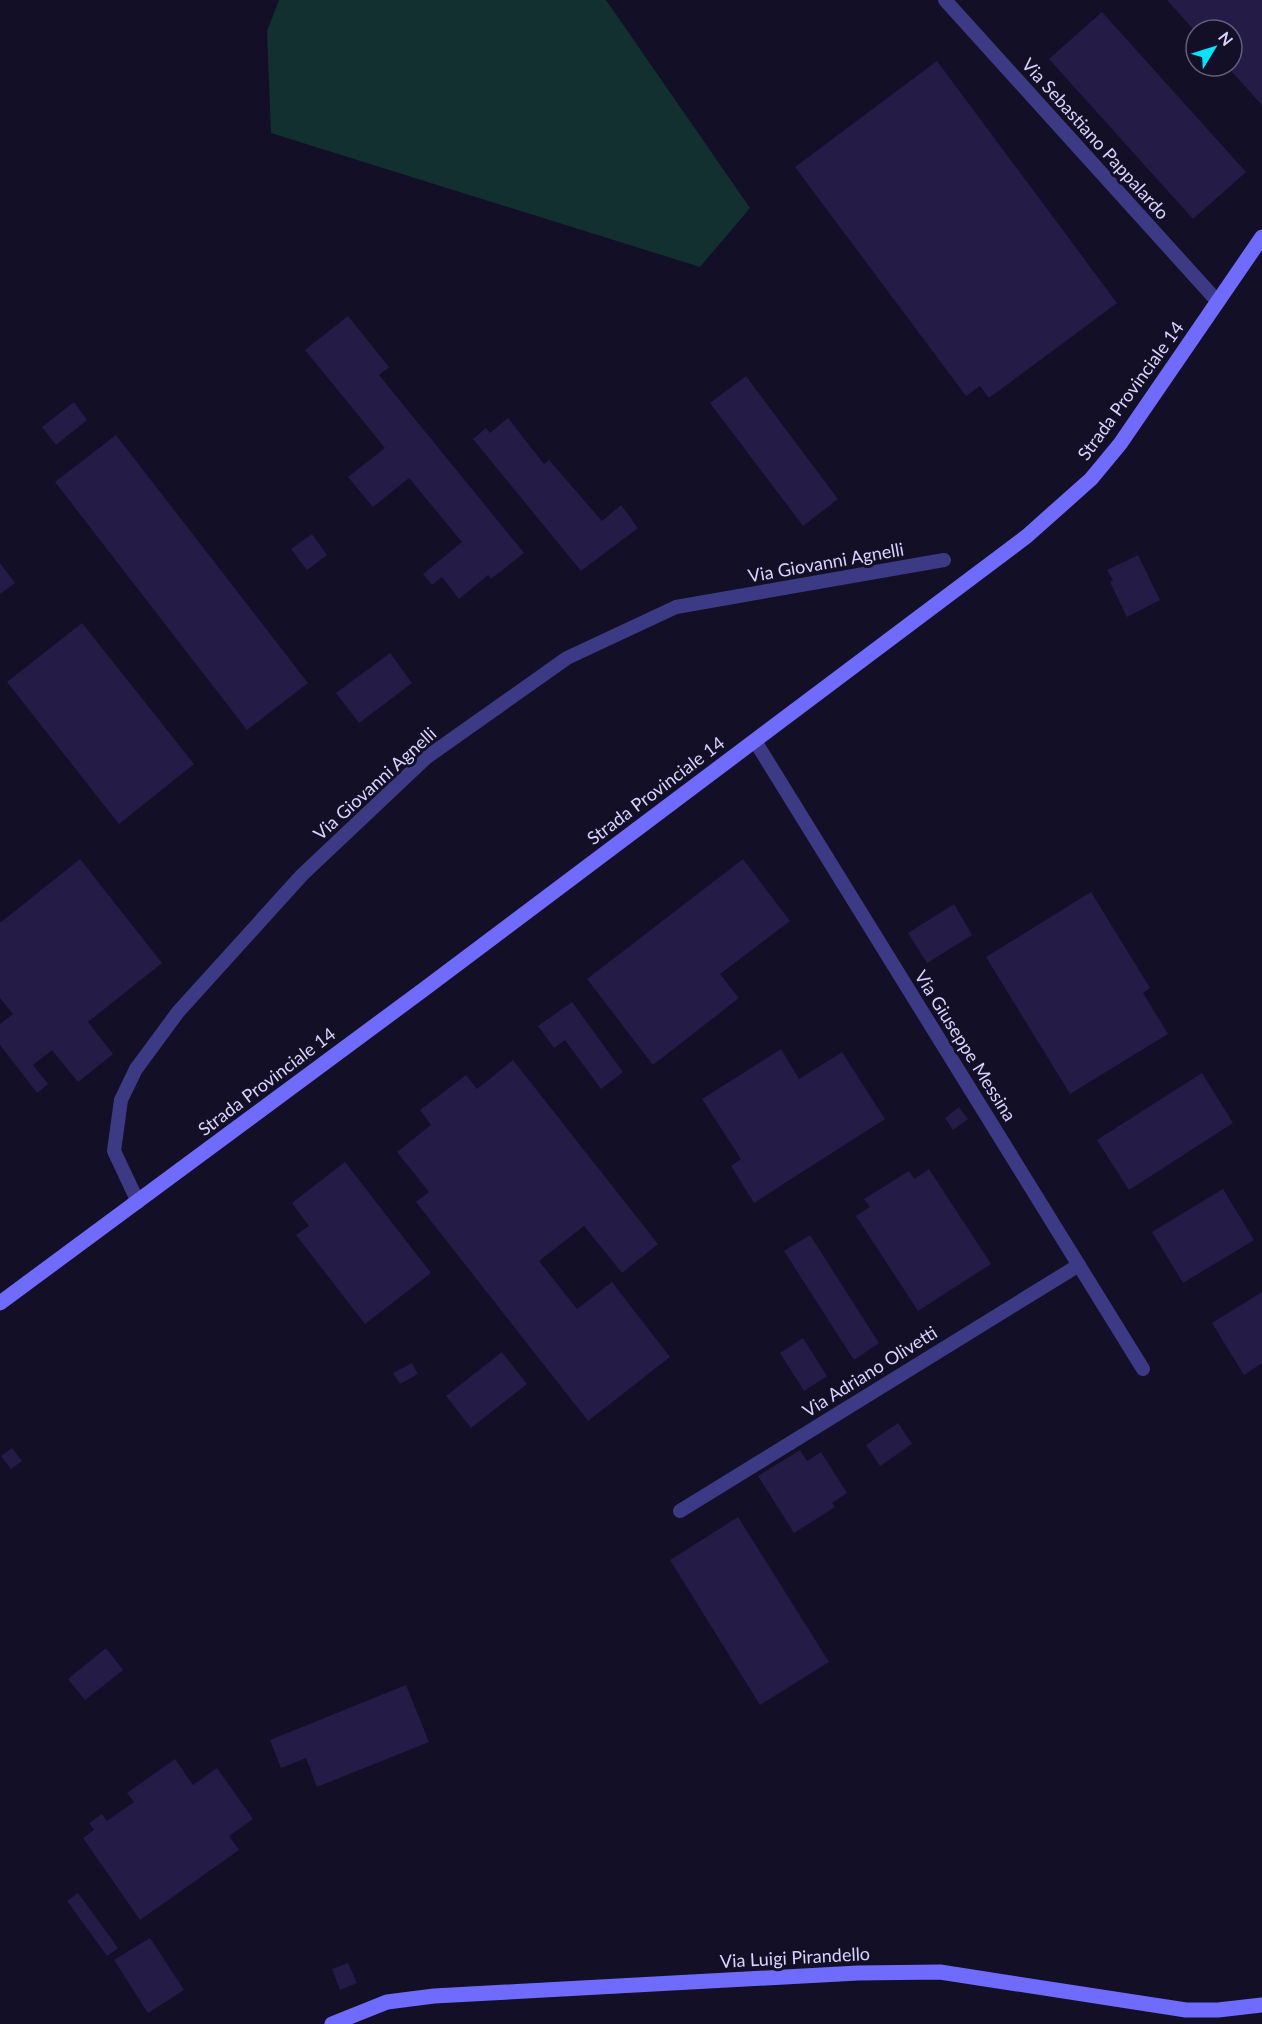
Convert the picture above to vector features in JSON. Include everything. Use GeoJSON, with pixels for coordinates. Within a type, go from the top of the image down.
{"type":"FeatureCollection","features":[{"type":"Feature","properties":{"kind":"street","name":"Via Sebastiano Pappalardo"},"geometry":{"type":"LineString","coordinates":[[945,0],[1218,302]]}},
{"type":"Feature","properties":{"kind":"street","name":"Strada Provinciale 14"},"geometry":{"type":"LineString","coordinates":[[0,1303],[1027,536],[1091,479],[1154,398],[1262,237]]}},
{"type":"Feature","properties":{"kind":"street","name":"Via Giovanni Agnelli"},"geometry":{"type":"LineString","coordinates":[[138,1202],[114,1151],[121,1100],[136,1069],[178,1012],[302,875],[427,757],[567,658],[676,607],[944,560]]}},
{"type":"Feature","properties":{"kind":"street","name":"Via Giuseppe Messina"},"geometry":{"type":"LineString","coordinates":[[755,741],[1143,1369]]}},
{"type":"Feature","properties":{"kind":"street","name":"Via Adriano Olivetti"},"geometry":{"type":"LineString","coordinates":[[680,1511],[1079,1264]]}},
{"type":"Feature","properties":{"kind":"street","name":"Via Luigi Pirandello"},"geometry":{"type":"LineString","coordinates":[[332,2024],[387,2002],[434,1996],[881,1973],[940,1972],[1186,2010],[1218,2010],[1262,2005]]}},
{"type":"Feature","properties":{"kind":"green space"},"geometry":{"type":"Polygon","coordinates":[[[279,0],[606,0],[750,208],[700,267],[271,133],[267,31],[279,0]]]}},
{"type":"Feature","properties":{"kind":"building"},"geometry":{"type":"Polygon","coordinates":[[[1167,0],[1262,0],[1262,105],[1237,78],[1244,78],[1244,18],[1184,19],[1167,0]]]}},
{"type":"Feature","properties":{"kind":"building"},"geometry":{"type":"Polygon","coordinates":[[[1102,12],[1246,172],[1193,219],[1049,59],[1102,12]]]}},
{"type":"Feature","properties":{"kind":"building"},"geometry":{"type":"Polygon","coordinates":[[[937,61],[1117,303],[989,398],[980,386],[966,396],[795,167],[937,61]]]}},
{"type":"Feature","properties":{"kind":"building"},"geometry":{"type":"Polygon","coordinates":[[[348,316],[389,367],[379,375],[524,553],[491,579],[488,575],[459,599],[442,577],[432,585],[423,574],[462,542],[409,478],[373,507],[348,477],[385,448],[305,350],[348,316]]]}},
{"type":"Feature","properties":{"kind":"building"},"geometry":{"type":"Polygon","coordinates":[[[746,376],[838,499],[803,526],[710,403],[746,376]]]}},
{"type":"Feature","properties":{"kind":"building"},"geometry":{"type":"Polygon","coordinates":[[[74,402],[87,420],[56,445],[42,427],[74,402]]]}},
{"type":"Feature","properties":{"kind":"building"},"geometry":{"type":"Polygon","coordinates":[[[508,418],[544,464],[549,460],[602,521],[621,505],[638,528],[581,571],[473,439],[486,428],[490,433],[508,418]]]}},
{"type":"Feature","properties":{"kind":"building"},"geometry":{"type":"Polygon","coordinates":[[[116,435],[308,683],[247,730],[55,482],[116,435]]]}},
{"type":"Feature","properties":{"kind":"building"},"geometry":{"type":"Polygon","coordinates":[[[312,534],[327,555],[307,570],[291,549],[312,534]]]}},
{"type":"Feature","properties":{"kind":"building"},"geometry":{"type":"Polygon","coordinates":[[[1138,555],[1160,600],[1127,617],[1110,582],[1113,580],[1107,570],[1138,555]]]}},
{"type":"Feature","properties":{"kind":"building"},"geometry":{"type":"Polygon","coordinates":[[[0,563],[15,583],[0,594],[0,563]]]}},
{"type":"Feature","properties":{"kind":"building"},"geometry":{"type":"Polygon","coordinates":[[[82,623],[194,764],[119,824],[7,682],[82,623]]]}},
{"type":"Feature","properties":{"kind":"building"},"geometry":{"type":"Polygon","coordinates":[[[390,653],[412,683],[359,723],[336,693],[390,653]]]}},
{"type":"Feature","properties":{"kind":"building"},"geometry":{"type":"Polygon","coordinates":[[[80,859],[162,963],[88,1022],[113,1054],[78,1082],[52,1050],[33,1065],[48,1084],[37,1093],[0,1045],[0,1024],[13,1014],[0,998],[0,923],[80,859]]]}},
{"type":"Feature","properties":{"kind":"building"},"geometry":{"type":"Polygon","coordinates":[[[743,859],[790,921],[720,974],[739,998],[653,1065],[587,979],[743,859]]]}},
{"type":"Feature","properties":{"kind":"building"},"geometry":{"type":"Polygon","coordinates":[[[1091,892],[1150,988],[1143,993],[1168,1034],[1070,1094],[986,957],[1091,892]]]}},
{"type":"Feature","properties":{"kind":"building"},"geometry":{"type":"Polygon","coordinates":[[[954,904],[972,935],[927,963],[908,933],[954,904]]]}},
{"type":"Feature","properties":{"kind":"building"},"geometry":{"type":"Polygon","coordinates":[[[572,1002],[623,1072],[601,1089],[565,1040],[554,1048],[538,1026],[572,1002]]]}},
{"type":"Feature","properties":{"kind":"building"},"geometry":{"type":"Polygon","coordinates":[[[781,1049],[799,1079],[842,1052],[885,1119],[754,1203],[731,1166],[741,1159],[702,1099],[781,1049]]]}},
{"type":"Feature","properties":{"kind":"building"},"geometry":{"type":"Polygon","coordinates":[[[513,1060],[658,1244],[622,1273],[584,1226],[539,1261],[577,1309],[612,1282],[670,1357],[588,1421],[416,1202],[429,1192],[397,1152],[431,1125],[420,1110],[466,1075],[477,1089],[513,1060]]]}},
{"type":"Feature","properties":{"kind":"building"},"geometry":{"type":"Polygon","coordinates":[[[1202,1073],[1233,1123],[1129,1190],[1097,1140],[1202,1073]]]}},
{"type":"Feature","properties":{"kind":"building"},"geometry":{"type":"Polygon","coordinates":[[[959,1107],[968,1119],[953,1130],[945,1118],[959,1107]]]}},
{"type":"Feature","properties":{"kind":"building"},"geometry":{"type":"Polygon","coordinates":[[[345,1162],[431,1273],[365,1324],[296,1235],[309,1226],[292,1203],[345,1162]]]}},
{"type":"Feature","properties":{"kind":"building"},"geometry":{"type":"Polygon","coordinates":[[[929,1169],[991,1264],[918,1311],[856,1216],[870,1207],[864,1199],[909,1171],[914,1179],[929,1169]]]}},
{"type":"Feature","properties":{"kind":"building"},"geometry":{"type":"Polygon","coordinates":[[[1223,1189],[1254,1240],[1183,1283],[1152,1232],[1223,1189]]]}},
{"type":"Feature","properties":{"kind":"building"},"geometry":{"type":"Polygon","coordinates":[[[810,1235],[879,1343],[854,1360],[784,1251],[810,1235]]]}},
{"type":"Feature","properties":{"kind":"building"},"geometry":{"type":"Polygon","coordinates":[[[1262,1292],[1262,1363],[1244,1375],[1212,1323],[1262,1292]]]}},
{"type":"Feature","properties":{"kind":"building"},"geometry":{"type":"Polygon","coordinates":[[[803,1338],[827,1376],[804,1391],[780,1353],[803,1338]]]}},
{"type":"Feature","properties":{"kind":"building"},"geometry":{"type":"Polygon","coordinates":[[[502,1352],[527,1384],[471,1428],[446,1396],[502,1352]]]}},
{"type":"Feature","properties":{"kind":"building"},"geometry":{"type":"Polygon","coordinates":[[[412,1363],[418,1374],[400,1384],[393,1373],[412,1363]]]}},
{"type":"Feature","properties":{"kind":"building"},"geometry":{"type":"Polygon","coordinates":[[[898,1423],[912,1444],[880,1466],[866,1445],[898,1423]]]}},
{"type":"Feature","properties":{"kind":"building"},"geometry":{"type":"Polygon","coordinates":[[[12,1448],[22,1461],[11,1469],[1,1456],[12,1448]]]}},
{"type":"Feature","properties":{"kind":"building"},"geometry":{"type":"Polygon","coordinates":[[[800,1450],[807,1461],[821,1452],[847,1493],[832,1503],[835,1507],[794,1533],[758,1476],[800,1450]]]}},
{"type":"Feature","properties":{"kind":"building"},"geometry":{"type":"Polygon","coordinates":[[[738,1517],[829,1662],[760,1705],[670,1560],[738,1517]]]}},
{"type":"Feature","properties":{"kind":"building"},"geometry":{"type":"Polygon","coordinates":[[[106,1648],[123,1670],[85,1700],[68,1679],[106,1648]]]}},
{"type":"Feature","properties":{"kind":"building"},"geometry":{"type":"Polygon","coordinates":[[[406,1685],[429,1742],[317,1787],[306,1758],[281,1768],[270,1740],[406,1685]]]}},
{"type":"Feature","properties":{"kind":"building"},"geometry":{"type":"Polygon","coordinates":[[[175,1759],[193,1785],[217,1768],[253,1819],[229,1836],[239,1850],[140,1920],[83,1838],[94,1830],[89,1823],[102,1814],[107,1821],[134,1802],[127,1793],[175,1759]]]}},
{"type":"Feature","properties":{"kind":"building"},"geometry":{"type":"Polygon","coordinates":[[[78,1893],[118,1948],[107,1956],[67,1901],[78,1893]]]}},
{"type":"Feature","properties":{"kind":"building"},"geometry":{"type":"Polygon","coordinates":[[[150,1938],[184,1990],[148,2013],[114,1960],[150,1938]]]}},
{"type":"Feature","properties":{"kind":"building"},"geometry":{"type":"Polygon","coordinates":[[[348,1963],[357,1983],[340,1990],[332,1969],[348,1963]]]}}]}
